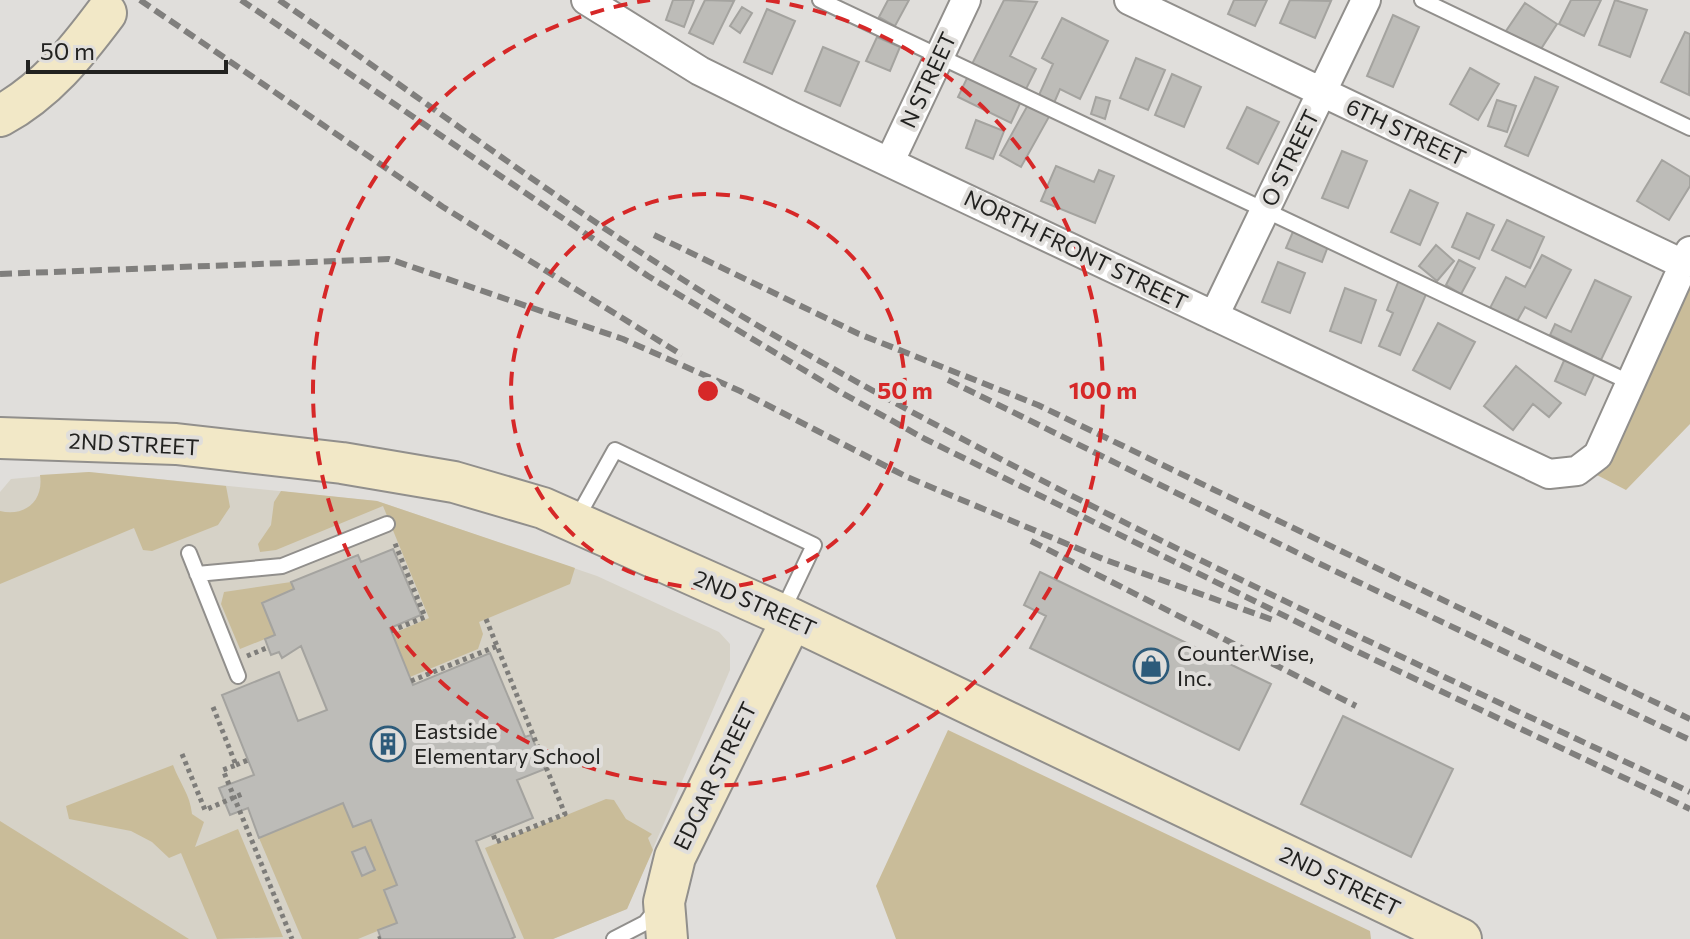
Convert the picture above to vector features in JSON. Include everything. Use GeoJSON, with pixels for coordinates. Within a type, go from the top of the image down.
{"type":"FeatureCollection","features":[{"type":"Feature","properties":{"kind":"street","name":"NORTH FRONT STREET"},"geometry":{"type":"LineString","coordinates":[[586,0],[700,71],[1549,474],[1577,471],[1598,455],[1631,383]]}},
{"type":"Feature","properties":{"kind":"street","name":"N STREET"},"geometry":{"type":"LineString","coordinates":[[890,161],[966,0]]}},
{"type":"Feature","properties":{"kind":"street","name":"6TH STREET"},"geometry":{"type":"LineString","coordinates":[[1129,0],[1322,92],[1687,258]]}},
{"type":"Feature","properties":{"kind":"street","name":"O STREET"},"geometry":{"type":"LineString","coordinates":[[1214,316],[1366,0]]}},
{"type":"Feature","properties":{"kind":"street"},"geometry":{"type":"LineString","coordinates":[[0,116],[39,90],[73,57],[106,13]]}},
{"type":"Feature","properties":{"kind":"street"},"geometry":{"type":"LineString","coordinates":[[1631,383],[1687,258]]}},
{"type":"Feature","properties":{"kind":"street","name":"2ND STREET"},"geometry":{"type":"LineString","coordinates":[[3,443],[176,444],[342,463],[454,482],[543,508],[787,617],[1461,939]]}},
{"type":"Feature","properties":{"kind":"street","name":"EDGAR STREET"},"geometry":{"type":"LineString","coordinates":[[665,921],[675,857],[787,617]]}},
{"type":"Feature","properties":{"kind":"lane"},"geometry":{"type":"LineString","coordinates":[[820,0],[1631,383]]}},
{"type":"Feature","properties":{"kind":"lane"},"geometry":{"type":"LineString","coordinates":[[1422,0],[1690,128]]}},
{"type":"Feature","properties":{"kind":"lane"},"geometry":{"type":"LineString","coordinates":[[575,522],[615,450],[814,545],[787,617]]}},
{"type":"Feature","properties":{"kind":"lane"},"geometry":{"type":"LineString","coordinates":[[197,574],[282,566],[387,524]]}},
{"type":"Feature","properties":{"kind":"lane"},"geometry":{"type":"LineString","coordinates":[[189,553],[238,676]]}},
{"type":"Feature","properties":{"kind":"lane"},"geometry":{"type":"LineString","coordinates":[[617,939],[645,923],[665,921]]}},
{"type":"Feature","properties":{"kind":"path"},"geometry":{"type":"LineString","coordinates":[[387,524],[425,617],[391,631]]}},
{"type":"Feature","properties":{"kind":"path"},"geometry":{"type":"LineString","coordinates":[[486,619],[565,814],[496,842],[493,834]]}},
{"type":"Feature","properties":{"kind":"path"},"geometry":{"type":"LineString","coordinates":[[411,681],[497,646]]}},
{"type":"Feature","properties":{"kind":"path"},"geometry":{"type":"LineString","coordinates":[[213,707],[236,765]]}},
{"type":"Feature","properties":{"kind":"path"},"geometry":{"type":"LineString","coordinates":[[182,754],[205,810],[242,794]]}},
{"type":"Feature","properties":{"kind":"path"},"geometry":{"type":"LineString","coordinates":[[248,760],[223,770],[292,939]]}},
{"type":"Feature","properties":{"kind":"path"},"geometry":{"type":"LineString","coordinates":[[524,822],[527,829]]}},
{"type":"Feature","properties":{"kind":"shaded area"},"geometry":{"type":"Polygon","coordinates":[[[1690,264],[1690,424],[1626,490],[1593,473],[1690,264]]]}},
{"type":"Feature","properties":{"kind":"shaded area"},"geometry":{"type":"Polygon","coordinates":[[[89,472],[377,501],[597,576],[719,632],[730,644],[730,670],[627,909],[553,939],[0,939],[0,492],[11,479],[89,472]]]}},
{"type":"Feature","properties":{"kind":"shaded area"},"geometry":{"type":"Polygon","coordinates":[[[89,472],[226,486],[230,507],[218,525],[152,551],[143,550],[134,528],[0,584],[0,511],[17,512],[31,505],[39,492],[40,475],[89,472]]]}},
{"type":"Feature","properties":{"kind":"shaded area"},"geometry":{"type":"Polygon","coordinates":[[[281,491],[377,501],[575,568],[570,584],[479,622],[483,634],[478,649],[410,677],[392,634],[429,618],[383,506],[276,550],[260,552],[258,544],[271,525],[274,502],[281,491]]]}},
{"type":"Feature","properties":{"kind":"shaded area"},"geometry":{"type":"Polygon","coordinates":[[[291,582],[294,589],[263,603],[275,635],[240,649],[221,604],[224,592],[291,582]]]}},
{"type":"Feature","properties":{"kind":"shaded area"},"geometry":{"type":"Polygon","coordinates":[[[948,730],[1370,931],[1371,939],[896,939],[876,886],[948,730]]]}},
{"type":"Feature","properties":{"kind":"shaded area"},"geometry":{"type":"Polygon","coordinates":[[[173,765],[192,814],[204,822],[195,847],[238,829],[283,937],[217,939],[181,853],[169,858],[152,842],[131,831],[69,819],[66,806],[173,765]]]}},
{"type":"Feature","properties":{"kind":"shaded area"},"geometry":{"type":"Polygon","coordinates":[[[606,799],[614,800],[626,819],[652,834],[648,838],[653,850],[627,909],[553,939],[524,939],[485,848],[606,799]]]}},
{"type":"Feature","properties":{"kind":"shaded area"},"geometry":{"type":"Polygon","coordinates":[[[343,803],[371,820],[397,885],[384,891],[397,923],[358,939],[302,939],[259,838],[343,803]]]}},
{"type":"Feature","properties":{"kind":"shaded area"},"geometry":{"type":"Polygon","coordinates":[[[0,821],[189,939],[0,939],[0,821]]]}},
{"type":"Feature","properties":{"kind":"building"},"geometry":{"type":"Polygon","coordinates":[[[673,0],[694,0],[684,27],[666,20],[673,0]]]}},
{"type":"Feature","properties":{"kind":"building"},"geometry":{"type":"Polygon","coordinates":[[[705,0],[734,1],[713,44],[689,33],[705,0]]]}},
{"type":"Feature","properties":{"kind":"building"},"geometry":{"type":"Polygon","coordinates":[[[888,0],[909,0],[895,26],[879,17],[888,0]]]}},
{"type":"Feature","properties":{"kind":"building"},"geometry":{"type":"Polygon","coordinates":[[[1004,0],[1037,2],[1010,56],[1036,69],[1025,91],[972,64],[1004,0]]]}},
{"type":"Feature","properties":{"kind":"building"},"geometry":{"type":"Polygon","coordinates":[[[1234,0],[1267,0],[1255,26],[1228,14],[1234,0]]]}},
{"type":"Feature","properties":{"kind":"building"},"geometry":{"type":"Polygon","coordinates":[[[1290,0],[1331,1],[1315,38],[1280,23],[1290,0]]]}},
{"type":"Feature","properties":{"kind":"building"},"geometry":{"type":"Polygon","coordinates":[[[1571,0],[1601,0],[1584,36],[1559,24],[1571,0]]]}},
{"type":"Feature","properties":{"kind":"building"},"geometry":{"type":"Polygon","coordinates":[[[1615,0],[1647,10],[1630,57],[1599,45],[1615,0]]]}},
{"type":"Feature","properties":{"kind":"building"},"geometry":{"type":"Polygon","coordinates":[[[1525,3],[1557,24],[1539,52],[1506,31],[1525,3]]]}},
{"type":"Feature","properties":{"kind":"building"},"geometry":{"type":"Polygon","coordinates":[[[742,7],[752,13],[740,33],[730,26],[742,7]]]}},
{"type":"Feature","properties":{"kind":"building"},"geometry":{"type":"Polygon","coordinates":[[[767,9],[795,21],[772,74],[744,62],[767,9]]]}},
{"type":"Feature","properties":{"kind":"building"},"geometry":{"type":"Polygon","coordinates":[[[1393,15],[1419,27],[1393,87],[1367,76],[1393,15]]]}},
{"type":"Feature","properties":{"kind":"building"},"geometry":{"type":"Polygon","coordinates":[[[1062,18],[1108,41],[1080,99],[1060,89],[1054,103],[1039,95],[1053,64],[1042,58],[1062,18]]]}},
{"type":"Feature","properties":{"kind":"building"},"geometry":{"type":"Polygon","coordinates":[[[1685,32],[1690,34],[1689,95],[1661,82],[1685,32]]]}},
{"type":"Feature","properties":{"kind":"building"},"geometry":{"type":"Polygon","coordinates":[[[877,37],[900,47],[890,71],[866,61],[877,37]]]}},
{"type":"Feature","properties":{"kind":"building"},"geometry":{"type":"Polygon","coordinates":[[[823,47],[859,62],[840,106],[805,91],[823,47]]]}},
{"type":"Feature","properties":{"kind":"building"},"geometry":{"type":"Polygon","coordinates":[[[1136,58],[1165,70],[1148,110],[1120,98],[1136,58]]]}},
{"type":"Feature","properties":{"kind":"building"},"geometry":{"type":"Polygon","coordinates":[[[1470,68],[1499,84],[1478,120],[1450,104],[1470,68]]]}},
{"type":"Feature","properties":{"kind":"building"},"geometry":{"type":"Polygon","coordinates":[[[969,74],[1022,99],[1011,123],[958,97],[969,74]]]}},
{"type":"Feature","properties":{"kind":"building"},"geometry":{"type":"Polygon","coordinates":[[[1172,74],[1201,87],[1184,127],[1155,115],[1172,74]]]}},
{"type":"Feature","properties":{"kind":"building"},"geometry":{"type":"Polygon","coordinates":[[[1535,77],[1558,87],[1528,156],[1505,146],[1535,77]]]}},
{"type":"Feature","properties":{"kind":"building"},"geometry":{"type":"Polygon","coordinates":[[[1096,97],[1110,101],[1105,119],[1091,114],[1096,97]]]}},
{"type":"Feature","properties":{"kind":"building"},"geometry":{"type":"Polygon","coordinates":[[[1497,100],[1516,106],[1507,132],[1488,126],[1497,100]]]}},
{"type":"Feature","properties":{"kind":"building"},"geometry":{"type":"Polygon","coordinates":[[[1029,103],[1050,115],[1021,167],[1000,155],[1029,103]]]}},
{"type":"Feature","properties":{"kind":"building"},"geometry":{"type":"Polygon","coordinates":[[[1247,107],[1279,122],[1258,164],[1227,148],[1247,107]]]}},
{"type":"Feature","properties":{"kind":"building"},"geometry":{"type":"Polygon","coordinates":[[[976,120],[1004,131],[993,159],[966,148],[976,120]]]}},
{"type":"Feature","properties":{"kind":"building"},"geometry":{"type":"Polygon","coordinates":[[[1342,151],[1367,161],[1348,208],[1322,198],[1342,151]]]}},
{"type":"Feature","properties":{"kind":"building"},"geometry":{"type":"Polygon","coordinates":[[[1662,160],[1690,177],[1690,186],[1669,220],[1637,201],[1662,160]]]}},
{"type":"Feature","properties":{"kind":"building"},"geometry":{"type":"Polygon","coordinates":[[[1056,166],[1094,182],[1099,170],[1114,176],[1095,223],[1041,201],[1056,166]]]}},
{"type":"Feature","properties":{"kind":"building"},"geometry":{"type":"Polygon","coordinates":[[[1410,190],[1438,203],[1420,245],[1391,232],[1410,190]]]}},
{"type":"Feature","properties":{"kind":"building"},"geometry":{"type":"Polygon","coordinates":[[[1467,213],[1494,225],[1479,259],[1452,247],[1467,213]]]}},
{"type":"Feature","properties":{"kind":"building"},"geometry":{"type":"Polygon","coordinates":[[[1507,220],[1544,237],[1530,268],[1492,250],[1507,220]]]}},
{"type":"Feature","properties":{"kind":"building"},"geometry":{"type":"Polygon","coordinates":[[[1295,227],[1330,241],[1322,262],[1286,248],[1295,227]]]}},
{"type":"Feature","properties":{"kind":"building"},"geometry":{"type":"Polygon","coordinates":[[[1436,245],[1454,261],[1437,281],[1419,266],[1436,245]]]}},
{"type":"Feature","properties":{"kind":"building"},"geometry":{"type":"Polygon","coordinates":[[[1542,255],[1571,270],[1546,318],[1525,307],[1516,323],[1490,308],[1506,277],[1525,287],[1542,255]]]}},
{"type":"Feature","properties":{"kind":"building"},"geometry":{"type":"Polygon","coordinates":[[[1459,260],[1475,268],[1461,294],[1446,285],[1459,260]]]}},
{"type":"Feature","properties":{"kind":"building"},"geometry":{"type":"Polygon","coordinates":[[[1278,262],[1305,273],[1290,313],[1262,302],[1278,262]]]}},
{"type":"Feature","properties":{"kind":"building"},"geometry":{"type":"Polygon","coordinates":[[[1399,280],[1427,292],[1400,355],[1379,346],[1393,313],[1387,310],[1399,280]]]}},
{"type":"Feature","properties":{"kind":"building"},"geometry":{"type":"Polygon","coordinates":[[[1595,280],[1631,297],[1601,360],[1550,335],[1555,324],[1571,332],[1595,280]]]}},
{"type":"Feature","properties":{"kind":"building"},"geometry":{"type":"Polygon","coordinates":[[[1345,288],[1376,300],[1361,343],[1330,331],[1345,288]]]}},
{"type":"Feature","properties":{"kind":"building"},"geometry":{"type":"Polygon","coordinates":[[[1438,323],[1475,342],[1450,389],[1413,370],[1438,323]]]}},
{"type":"Feature","properties":{"kind":"building"},"geometry":{"type":"Polygon","coordinates":[[[1566,356],[1596,371],[1585,395],[1555,381],[1566,356]]]}},
{"type":"Feature","properties":{"kind":"building"},"geometry":{"type":"Polygon","coordinates":[[[1516,366],[1561,403],[1549,417],[1533,404],[1513,430],[1484,406],[1516,366]]]}},
{"type":"Feature","properties":{"kind":"building","name":"Eastside Elementary School"},"geometry":{"type":"Polygon","coordinates":[[[393,549],[421,615],[390,628],[413,685],[490,653],[525,737],[531,735],[545,769],[517,780],[533,818],[476,841],[515,937],[511,939],[381,939],[378,930],[397,923],[384,890],[397,885],[371,820],[353,827],[343,803],[259,838],[248,808],[230,815],[219,788],[254,775],[222,695],[279,672],[298,721],[327,710],[301,646],[282,658],[279,652],[271,655],[265,639],[275,635],[262,603],[294,589],[291,582],[358,555],[361,562],[393,549]]]}},
{"type":"Feature","properties":{"kind":"building","name":"CounterWise, Inc."},"geometry":{"type":"Polygon","coordinates":[[[1040,572],[1271,684],[1239,750],[1030,648],[1046,616],[1024,605],[1040,572]]]}},
{"type":"Feature","properties":{"kind":"building"},"geometry":{"type":"Polygon","coordinates":[[[1343,716],[1453,769],[1411,857],[1301,804],[1343,716]]]}},
{"type":"Feature","properties":{"kind":"building"},"geometry":{"type":"Polygon","coordinates":[[[365,847],[375,870],[362,876],[352,852],[365,847]]]}},
{"type":"Feature","properties":{"kind":"railway"},"geometry":{"type":"LineString","coordinates":[[140,0],[443,207],[682,355]]}},
{"type":"Feature","properties":{"kind":"railway"},"geometry":{"type":"LineString","coordinates":[[241,0],[648,276],[842,393],[925,439],[1352,649],[1690,809]]}},
{"type":"Feature","properties":{"kind":"railway"},"geometry":{"type":"LineString","coordinates":[[279,0],[592,220],[786,342],[1120,520],[1347,631],[1690,792]]}},
{"type":"Feature","properties":{"kind":"railway"},"geometry":{"type":"LineString","coordinates":[[654,235],[859,334],[1038,405],[1690,719]]}},
{"type":"Feature","properties":{"kind":"railway"},"geometry":{"type":"LineString","coordinates":[[0,274],[389,259],[623,339],[740,391],[907,477],[1103,559],[1273,620]]}},
{"type":"Feature","properties":{"kind":"railway"},"geometry":{"type":"LineString","coordinates":[[948,380],[1314,561],[1690,740]]}},
{"type":"Feature","properties":{"kind":"railway"},"geometry":{"type":"LineString","coordinates":[[1031,541],[1356,706]]}},
{"type":"Feature","properties":{"kind":"place","name":"CounterWise, Inc."},"geometry":{"type":"Point","coordinates":[1151,666]}},
{"type":"Feature","properties":{"kind":"place","name":"Eastside Elementary School"},"geometry":{"type":"Point","coordinates":[388,744]}}]}
